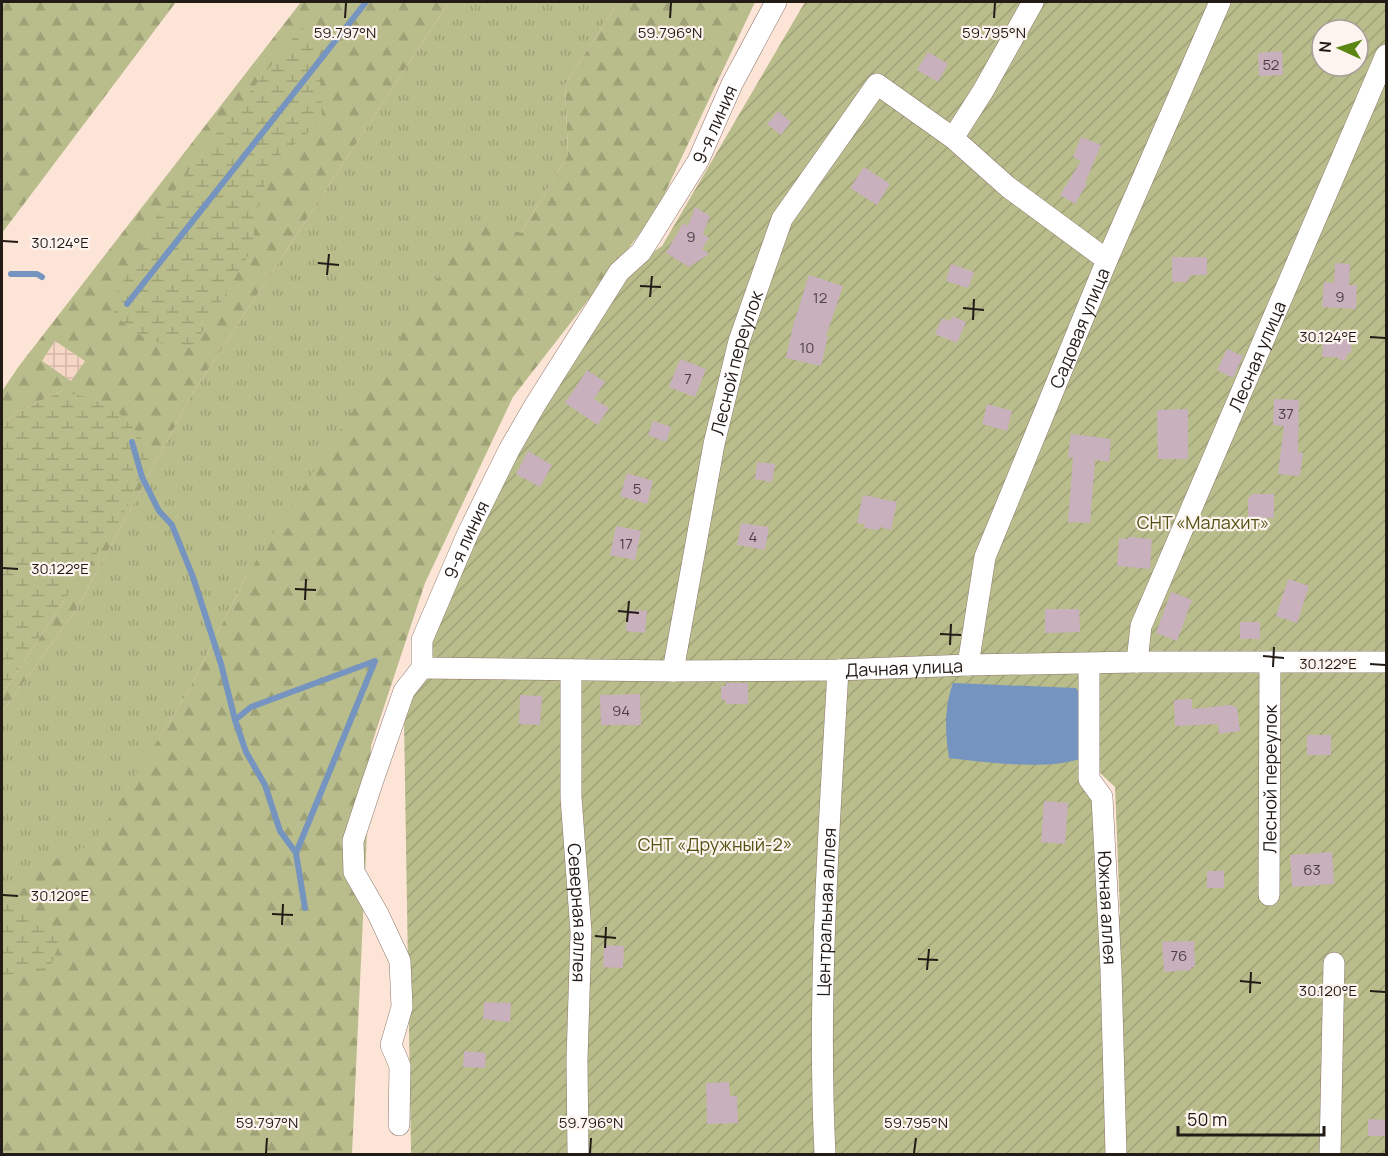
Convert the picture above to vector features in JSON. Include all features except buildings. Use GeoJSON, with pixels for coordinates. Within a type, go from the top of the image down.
{"type":"FeatureCollection","features":[{"type":"Feature","properties":{"kind":"street","name":"9-я линия"},"geometry":{"type":"LineString","coordinates":[[422,668],[422,640],[468,533],[509,450],[619,272],[641,252],[698,161],[732,84],[776,2]]}},
{"type":"Feature","properties":{"kind":"street"},"geometry":{"type":"LineString","coordinates":[[1033,2],[953,138],[1008,187],[1107,260]]}},
{"type":"Feature","properties":{"kind":"street","name":"Садовая улица"},"geometry":{"type":"LineString","coordinates":[[968,665],[985,557],[1107,260],[1220,2]]}},
{"type":"Feature","properties":{"kind":"street","name":"Лесная улица"},"geometry":{"type":"LineString","coordinates":[[1137,662],[1141,626],[1386,55]]}},
{"type":"Feature","properties":{"kind":"street","name":"Лесной переулок"},"geometry":{"type":"LineString","coordinates":[[673,671],[714,444],[739,340],[782,219],[877,84],[953,138]]}},
{"type":"Feature","properties":{"kind":"street","name":"Дачная улица"},"geometry":{"type":"LineString","coordinates":[[422,668],[838,670],[1137,662],[1386,662]]}},
{"type":"Feature","properties":{"kind":"street","name":"Лесной переулок"},"geometry":{"type":"LineString","coordinates":[[1269,895],[1270,662]]}},
{"type":"Feature","properties":{"kind":"street","name":"Южная аллея"},"geometry":{"type":"LineString","coordinates":[[1089,663],[1089,779],[1102,797],[1112,970],[1116,1155]]}},
{"type":"Feature","properties":{"kind":"street"},"geometry":{"type":"LineString","coordinates":[[399,1125],[400,1066],[393,1055],[391,1045],[402,1007],[400,962],[378,914],[354,872],[353,841],[404,692],[422,668]]}},
{"type":"Feature","properties":{"kind":"street","name":"Северная аллея"},"geometry":{"type":"LineString","coordinates":[[570,670],[571,797],[581,932],[577,1060],[578,1155]]}},
{"type":"Feature","properties":{"kind":"street","name":"Центральная аллея"},"geometry":{"type":"LineString","coordinates":[[825,1155],[822,1090],[823,947],[838,670]]}},
{"type":"Feature","properties":{"kind":"street"},"geometry":{"type":"LineString","coordinates":[[1330,1155],[1334,963]]}},
{"type":"Feature","properties":{"kind":"shaded area"},"geometry":{"type":"Polygon","coordinates":[[[55,341],[85,361],[71,381],[42,361],[55,341]]]}},
{"type":"Feature","properties":{"kind":"green space"},"geometry":{"type":"Polygon","coordinates":[[[2,2],[176,2],[2,233],[2,2]]]}},
{"type":"Feature","properties":{"kind":"green space"},"geometry":{"type":"Polygon","coordinates":[[[301,2],[449,2],[194,391],[76,610],[2,712],[2,695],[65,599],[62,391],[14,413],[2,429],[2,391],[301,2]],[[55,341],[42,361],[71,381],[85,361],[55,341]]]}},
{"type":"Feature","properties":{"kind":"green space"},"geometry":{"type":"Polygon","coordinates":[[[449,2],[618,2],[565,85],[568,155],[521,233],[246,577],[187,693],[93,845],[2,903],[2,712],[76,610],[194,391],[449,2]]]}},
{"type":"Feature","properties":{"kind":"green space"},"geometry":{"type":"Polygon","coordinates":[[[618,2],[755,2],[655,214],[513,397],[425,583],[371,746],[352,1154],[2,1154],[2,903],[13,886],[63,855],[93,844],[187,693],[246,577],[475,220],[521,233],[568,155],[565,85],[618,2]]]}},
{"type":"Feature","properties":{"kind":"green space","name":"СНТ «Дружный-2»"},"geometry":{"type":"Polygon","coordinates":[[[805,2],[1386,2],[1386,1154],[411,1154],[404,719],[433,639],[499,488],[619,276],[662,246],[805,2]],[[1098,771],[1109,931],[1120,914],[1115,787],[1098,771]]]}},
{"type":"Feature","properties":{"kind":"green space"},"geometry":{"type":"Polygon","coordinates":[[[301,28],[322,34],[325,42],[319,55],[322,118],[301,140],[282,152],[259,196],[252,249],[191,348],[158,343],[141,335],[115,315],[113,298],[134,264],[153,222],[200,154],[301,28]]]}},
{"type":"Feature","properties":{"kind":"green space"},"geometry":{"type":"Polygon","coordinates":[[[62,391],[93,399],[119,413],[140,435],[148,459],[119,522],[2,695],[2,429],[14,413],[62,391]]]}},
{"type":"Feature","properties":{"kind":"green space"},"geometry":{"type":"Polygon","coordinates":[[[2,890],[19,907],[52,932],[59,945],[50,967],[2,976],[2,890]]]}},
{"type":"Feature","properties":{"kind":"water"},"geometry":{"type":"Polygon","coordinates":[[[953,683],[1076,688],[1081,696],[1081,758],[1069,762],[1036,765],[949,758],[946,720],[953,683]]]}},
{"type":"Feature","properties":{"kind":"waterway"},"geometry":{"type":"LineString","coordinates":[[127,304],[366,2]]}},
{"type":"Feature","properties":{"kind":"waterway"},"geometry":{"type":"LineString","coordinates":[[11,274],[37,274],[42,277]]}},
{"type":"Feature","properties":{"kind":"waterway"},"geometry":{"type":"LineString","coordinates":[[132,442],[142,477],[159,511],[172,525],[193,577],[246,752],[265,785],[280,831],[296,853],[305,908]]}},
{"type":"Feature","properties":{"kind":"waterway"},"geometry":{"type":"LineString","coordinates":[[235,720],[251,707],[375,661],[296,853]]}},
{"type":"Feature","properties":{"kind":"park label","name":"СНТ «Малахит»"},"geometry":{"type":"Point","coordinates":[1203,522]}}]}
